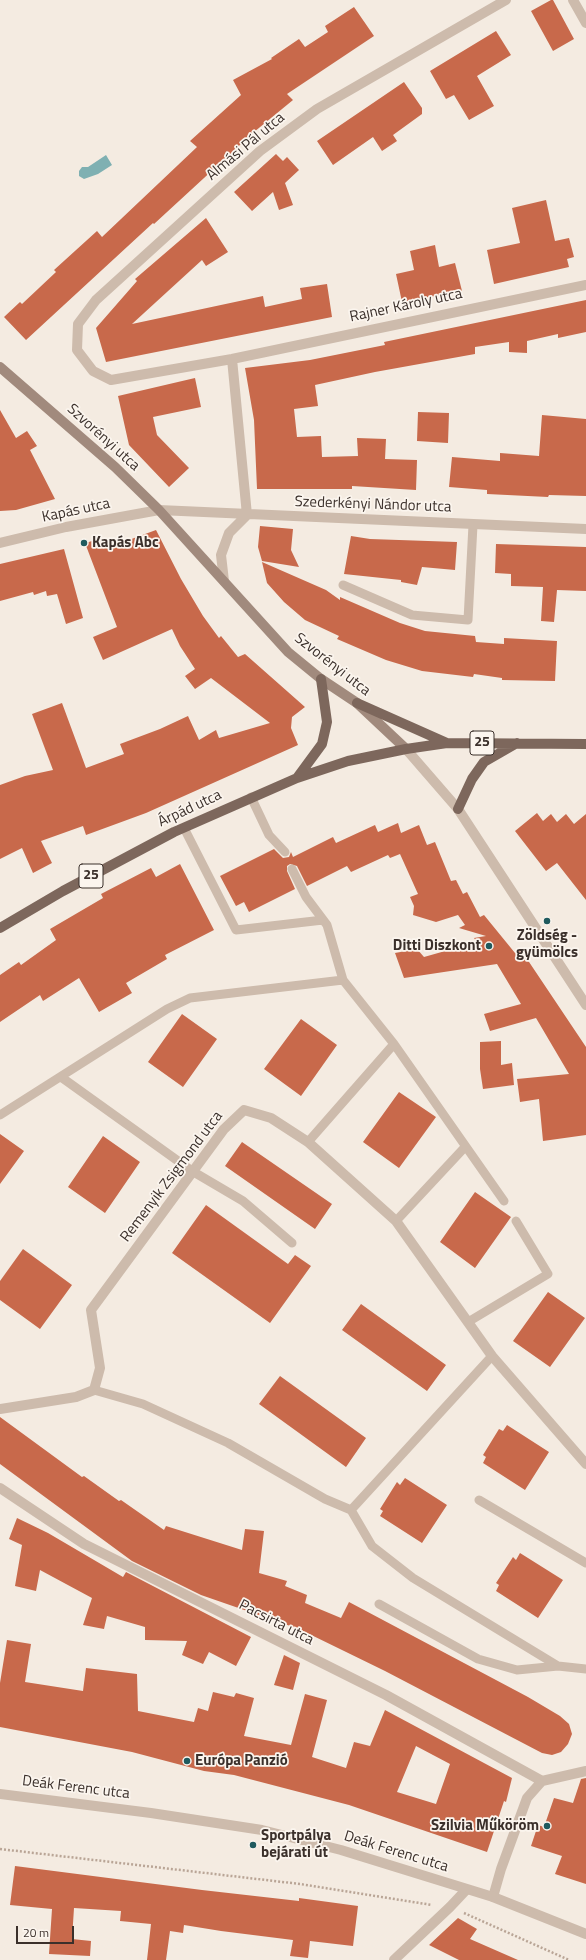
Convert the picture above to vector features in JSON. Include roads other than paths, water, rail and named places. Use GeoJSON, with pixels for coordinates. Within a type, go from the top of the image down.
{"type":"FeatureCollection","features":[{"type":"Feature","properties":{"kind":"main road","name":"Szvorényi utca"},"geometry":{"type":"LineString","coordinates":[[0,366],[115,467],[159,510],[288,652],[321,679],[357,703],[406,749]]}},
{"type":"Feature","properties":{"kind":"main road"},"geometry":{"type":"LineString","coordinates":[[297,778],[322,744],[328,722],[321,679]]}},
{"type":"Feature","properties":{"kind":"main road"},"geometry":{"type":"LineString","coordinates":[[357,703],[447,743]]}},
{"type":"Feature","properties":{"kind":"main road"},"geometry":{"type":"LineString","coordinates":[[458,809],[472,779],[484,762],[518,742]]}},
{"type":"Feature","properties":{"kind":"main road","name":"25"},"geometry":{"type":"LineString","coordinates":[[406,749],[447,743],[518,742],[586,744]]}},
{"type":"Feature","properties":{"kind":"main road","name":"Árpád utca"},"geometry":{"type":"LineString","coordinates":[[0,928],[63,891],[184,828],[251,797],[297,778],[348,761],[406,749]]}},
{"type":"Feature","properties":{"kind":"street","name":"Almási Pál utca"},"geometry":{"type":"LineString","coordinates":[[93,371],[77,350],[78,324],[96,300],[254,156],[317,109],[506,0]]}},
{"type":"Feature","properties":{"kind":"street"},"geometry":{"type":"LineString","coordinates":[[573,0],[586,23]]}},
{"type":"Feature","properties":{"kind":"street","name":"Rajner Károly utca"},"geometry":{"type":"LineString","coordinates":[[93,371],[111,380],[232,359],[586,285]]}},
{"type":"Feature","properties":{"kind":"street"},"geometry":{"type":"LineString","coordinates":[[224,581],[221,555],[229,533],[247,515],[232,359]]}},
{"type":"Feature","properties":{"kind":"street","name":"Szederkényi Nándor utca"},"geometry":{"type":"LineString","coordinates":[[159,510],[586,529]]}},
{"type":"Feature","properties":{"kind":"street","name":"Kapás utca"},"geometry":{"type":"LineString","coordinates":[[0,543],[66,528],[159,510]]}},
{"type":"Feature","properties":{"kind":"street","name":"Szvorényi utca"},"geometry":{"type":"LineString","coordinates":[[406,749],[458,809],[586,1005]]}},
{"type":"Feature","properties":{"kind":"street","name":"Remenyik Zsigmond utca"},"geometry":{"type":"LineString","coordinates":[[94,1390],[100,1368],[91,1310],[224,1129],[244,1110],[271,1118],[308,1142],[396,1221],[492,1356],[586,1464]]}},
{"type":"Feature","properties":{"kind":"street"},"geometry":{"type":"LineString","coordinates":[[0,1409],[76,1397],[94,1390]]}},
{"type":"Feature","properties":{"kind":"street","name":"Pacsirta utca"},"geometry":{"type":"LineString","coordinates":[[0,1488],[84,1544],[386,1695],[542,1781]]}},
{"type":"Feature","properties":{"kind":"street"},"geometry":{"type":"LineString","coordinates":[[493,1897],[501,1869],[527,1798],[542,1781],[586,1772]]}},
{"type":"Feature","properties":{"kind":"street","name":"Deák Ferenc utca"},"geometry":{"type":"LineString","coordinates":[[0,1794],[151,1812],[262,1830],[341,1850],[466,1890],[493,1897],[586,1934]]}},
{"type":"Feature","properties":{"kind":"street"},"geometry":{"type":"LineString","coordinates":[[394,1960],[466,1890]]}},
{"type":"Feature","properties":{"kind":"lane"},"geometry":{"type":"LineString","coordinates":[[343,584],[412,615],[468,620],[473,525]]}},
{"type":"Feature","properties":{"kind":"lane"},"geometry":{"type":"LineString","coordinates":[[251,797],[269,835],[284,852]]}},
{"type":"Feature","properties":{"kind":"lane"},"geometry":{"type":"LineString","coordinates":[[184,828],[236,930],[323,920]]}},
{"type":"Feature","properties":{"kind":"lane"},"geometry":{"type":"LineString","coordinates":[[292,869],[306,896],[327,925],[343,980],[394,1044],[504,1201]]}},
{"type":"Feature","properties":{"kind":"lane"},"geometry":{"type":"LineString","coordinates":[[0,1116],[167,1009],[190,998],[343,980]]}},
{"type":"Feature","properties":{"kind":"lane"},"geometry":{"type":"LineString","coordinates":[[308,1142],[394,1044]]}},
{"type":"Feature","properties":{"kind":"lane"},"geometry":{"type":"LineString","coordinates":[[61,1077],[192,1171],[243,1201],[292,1243]]}},
{"type":"Feature","properties":{"kind":"lane"},"geometry":{"type":"LineString","coordinates":[[396,1221],[465,1147]]}},
{"type":"Feature","properties":{"kind":"lane"},"geometry":{"type":"LineString","coordinates":[[468,1322],[548,1274],[516,1221]]}},
{"type":"Feature","properties":{"kind":"lane"},"geometry":{"type":"LineString","coordinates":[[351,1510],[492,1356]]}},
{"type":"Feature","properties":{"kind":"lane"},"geometry":{"type":"LineString","coordinates":[[94,1390],[143,1404],[228,1443],[325,1499],[351,1510],[372,1546],[413,1578],[558,1666]]}},
{"type":"Feature","properties":{"kind":"lane"},"geometry":{"type":"LineString","coordinates":[[479,1500],[586,1563]]}},
{"type":"Feature","properties":{"kind":"lane"},"geometry":{"type":"LineString","coordinates":[[379,1604],[478,1659],[517,1670],[558,1666],[586,1670]]}},
{"type":"Feature","properties":{"kind":"water"},"geometry":{"type":"Polygon","coordinates":[[[106,155],[112,165],[98,174],[84,179],[79,176],[79,171],[82,167],[88,167],[106,155]]]}},
{"type":"Feature","properties":{"kind":"place","name":"Kapás Abc"},"geometry":{"type":"Point","coordinates":[84,543]}},
{"type":"Feature","properties":{"kind":"place","name":"Zöldség - gyümölcs"},"geometry":{"type":"Point","coordinates":[547,921]}},
{"type":"Feature","properties":{"kind":"place","name":"Ditti Diszkont"},"geometry":{"type":"Point","coordinates":[489,946]}},
{"type":"Feature","properties":{"kind":"place","name":"Európa Panzió"},"geometry":{"type":"Point","coordinates":[187,1761]}},
{"type":"Feature","properties":{"kind":"place","name":"Szilvia Műköröm"},"geometry":{"type":"Point","coordinates":[547,1826]}},
{"type":"Feature","properties":{"kind":"place","name":"Sportpálya bejárati út"},"geometry":{"type":"Point","coordinates":[253,1845]}}]}
